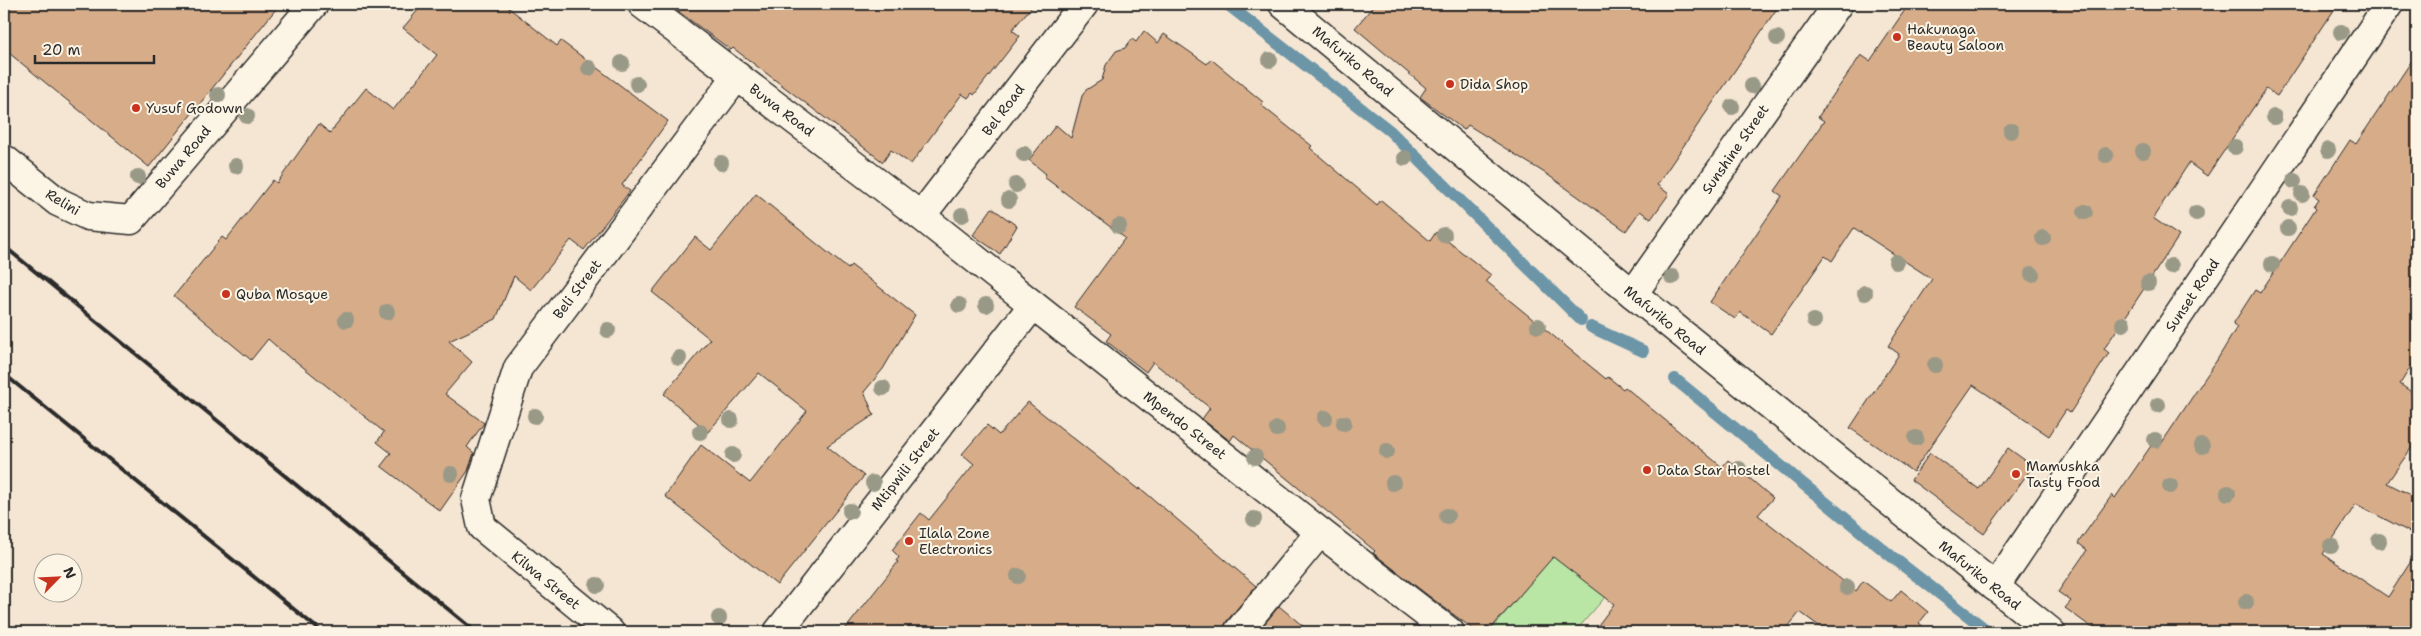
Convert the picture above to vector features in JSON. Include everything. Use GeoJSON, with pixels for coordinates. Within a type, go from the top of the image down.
{"type":"FeatureCollection","features":[{"type":"Feature","properties":{"kind":"street","name":"Buwa Road"},"geometry":{"type":"LineString","coordinates":[[131,220],[314,4]]}},
{"type":"Feature","properties":{"kind":"street","name":"Buwa Road"},"geometry":{"type":"LineString","coordinates":[[642,4],[922,216]]}},
{"type":"Feature","properties":{"kind":"street","name":"Bel Road"},"geometry":{"type":"LineString","coordinates":[[922,216],[1084,4]]}},
{"type":"Feature","properties":{"kind":"street","name":"Sunshine Street"},"geometry":{"type":"LineString","coordinates":[[1633,294],[1838,4]]}},
{"type":"Feature","properties":{"kind":"street","name":"Sunset Road"},"geometry":{"type":"LineString","coordinates":[[1995,587],[2389,4]]}},
{"type":"Feature","properties":{"kind":"street","name":"Mafuriko Road"},"geometry":{"type":"LineString","coordinates":[[1295,7],[1633,294],[2051,632]]}},
{"type":"Feature","properties":{"kind":"street","name":"Beli Street"},"geometry":{"type":"LineString","coordinates":[[482,528],[476,499],[518,368],[737,76]]}},
{"type":"Feature","properties":{"kind":"street","name":"Relini"},"geometry":{"type":"LineString","coordinates":[[4,159],[58,202],[88,216],[131,220]]}},
{"type":"Feature","properties":{"kind":"street","name":"Mpendo Street"},"geometry":{"type":"LineString","coordinates":[[922,216],[1320,532],[1450,632]]}},
{"type":"Feature","properties":{"kind":"street","name":"Mtipwili Street"},"geometry":{"type":"LineString","coordinates":[[778,632],[1033,305]]}},
{"type":"Feature","properties":{"kind":"street","name":"Kilwa Street"},"geometry":{"type":"LineString","coordinates":[[482,528],[610,632]]}},
{"type":"Feature","properties":{"kind":"street"},"geometry":{"type":"LineString","coordinates":[[1238,632],[1320,532]]}},
{"type":"Feature","properties":{"kind":"green space"},"geometry":{"type":"Polygon","coordinates":[[[1543,528],[1613,588],[1575,632],[1489,632],[1542,569],[1543,528]]]}},
{"type":"Feature","properties":{"kind":"building","name":"Yusuf Godown"},"geometry":{"type":"Polygon","coordinates":[[[4,4],[280,4],[149,167],[4,49],[4,4]]]}},
{"type":"Feature","properties":{"kind":"building"},"geometry":{"type":"Polygon","coordinates":[[[423,4],[504,4],[557,46],[561,41],[668,121],[622,185],[630,191],[584,250],[571,240],[531,290],[514,276],[496,319],[449,341],[472,362],[445,394],[484,423],[467,447],[474,453],[468,471],[440,511],[381,466],[391,453],[377,442],[384,432],[268,339],[251,360],[174,296],[222,237],[226,240],[273,180],[277,183],[319,124],[330,133],[366,88],[393,110],[437,55],[403,28],[423,4]]]}},
{"type":"Feature","properties":{"kind":"building"},"geometry":{"type":"Polygon","coordinates":[[[668,4],[1034,4],[1012,30],[1020,36],[974,95],[972,93],[968,98],[962,94],[911,164],[891,150],[883,162],[733,48],[731,50],[668,4]]]}},
{"type":"Feature","properties":{"kind":"building"},"geometry":{"type":"Polygon","coordinates":[[[1375,4],[1780,4],[1657,185],[1669,194],[1651,219],[1640,211],[1626,231],[1548,175],[1468,125],[1464,130],[1420,97],[1426,88],[1355,28],[1375,4]]]}},
{"type":"Feature","properties":{"kind":"building"},"geometry":{"type":"Polygon","coordinates":[[[1909,4],[2338,4],[2277,96],[2266,89],[2207,176],[2189,163],[2153,218],[2179,236],[2104,349],[2109,353],[2070,413],[2066,410],[2049,436],[1973,385],[1913,472],[1850,428],[1899,354],[1888,346],[1932,279],[1854,228],[1832,261],[1825,256],[1771,334],[1740,312],[1735,319],[1710,302],[1782,196],[1775,191],[1824,121],[1818,117],[1861,55],[1870,61],[1909,4]]]}},
{"type":"Feature","properties":{"kind":"building"},"geometry":{"type":"Polygon","coordinates":[[[1144,31],[1158,43],[1164,34],[1207,64],[1211,59],[1263,102],[1261,105],[1312,146],[1310,148],[1377,205],[1381,200],[1430,241],[1436,232],[1491,275],[1486,281],[1606,379],[1608,377],[1623,389],[1625,387],[1722,467],[1728,460],[1773,498],[1758,515],[1856,591],[1863,581],[1891,602],[1901,590],[1928,612],[1919,623],[1930,632],[1827,632],[1800,612],[1784,632],[1593,632],[1614,604],[1553,557],[1488,632],[1477,632],[1430,597],[1373,553],[1375,551],[1234,435],[1230,441],[1202,419],[1210,408],[1153,362],[1146,372],[1106,341],[1111,334],[1074,307],[1125,238],[1044,177],[1046,174],[1029,160],[1056,125],[1071,138],[1082,96],[1086,90],[1102,80],[1106,65],[1116,51],[1125,48],[1132,39],[1136,42],[1144,31]]]}},
{"type":"Feature","properties":{"kind":"building"},"geometry":{"type":"Polygon","coordinates":[[[2417,53],[2417,357],[2400,384],[2417,396],[2417,440],[2387,483],[2417,498],[2417,536],[2356,504],[2323,554],[2388,597],[2417,552],[2417,632],[2098,632],[2065,608],[2071,601],[2058,592],[2087,550],[2078,543],[2112,495],[2115,498],[2155,440],[2161,444],[2217,360],[2237,327],[2233,324],[2255,290],[2260,293],[2316,208],[2314,206],[2319,199],[2314,195],[2350,140],[2356,144],[2417,53]]]}},
{"type":"Feature","properties":{"kind":"building"},"geometry":{"type":"Polygon","coordinates":[[[756,194],[848,269],[851,265],[915,315],[883,369],[864,392],[874,415],[827,446],[864,476],[777,585],[665,496],[701,445],[750,483],[807,411],[759,373],[708,432],[664,394],[710,339],[652,292],[695,237],[711,250],[756,194]]]}},
{"type":"Feature","properties":{"kind":"building"},"geometry":{"type":"Polygon","coordinates":[[[992,208],[1017,226],[1000,254],[973,235],[992,208]]]}},
{"type":"Feature","properties":{"kind":"building"},"geometry":{"type":"Polygon","coordinates":[[[1028,402],[1139,490],[1140,488],[1256,586],[1226,622],[1223,632],[843,632],[898,562],[896,561],[899,557],[892,550],[921,513],[929,520],[974,464],[962,454],[987,425],[999,435],[1028,402]]]}},
{"type":"Feature","properties":{"kind":"building"},"geometry":{"type":"Polygon","coordinates":[[[2008,448],[2033,466],[1984,534],[1911,480],[1930,453],[1979,489],[2008,448]]]}},
{"type":"Feature","properties":{"kind":"building"},"geometry":{"type":"Polygon","coordinates":[[[1279,606],[1310,632],[1258,632],[1279,606]]]}},
{"type":"Feature","properties":{"kind":"waterway"},"geometry":{"type":"LineString","coordinates":[[1227,4],[1390,131],[1581,320]]}},
{"type":"Feature","properties":{"kind":"waterway"},"geometry":{"type":"LineString","coordinates":[[1591,327],[1643,351]]}},
{"type":"Feature","properties":{"kind":"waterway"},"geometry":{"type":"LineString","coordinates":[[1675,379],[1891,556],[1989,632]]}},
{"type":"Feature","properties":{"kind":"railway"},"geometry":{"type":"LineString","coordinates":[[4,246],[476,632]]}},
{"type":"Feature","properties":{"kind":"railway"},"geometry":{"type":"LineString","coordinates":[[4,374],[322,632]]}},
{"type":"Feature","properties":{"kind":"place","name":"Hakunaga Beauty Saloon"},"geometry":{"type":"Point","coordinates":[1897,37]}},
{"type":"Feature","properties":{"kind":"place","name":"Dida Shop"},"geometry":{"type":"Point","coordinates":[1450,84]}},
{"type":"Feature","properties":{"kind":"place","name":"Yusuf Godown"},"geometry":{"type":"Point","coordinates":[136,108]}},
{"type":"Feature","properties":{"kind":"place","name":"Quba Mosque"},"geometry":{"type":"Point","coordinates":[226,294]}},
{"type":"Feature","properties":{"kind":"place","name":"Data Star Hostel"},"geometry":{"type":"Point","coordinates":[1647,470]}},
{"type":"Feature","properties":{"kind":"place","name":"Mamushka Tasty Food"},"geometry":{"type":"Point","coordinates":[2016,474]}},
{"type":"Feature","properties":{"kind":"place","name":"Ilala Zone Electronics"},"geometry":{"type":"Point","coordinates":[909,541]}}]}
